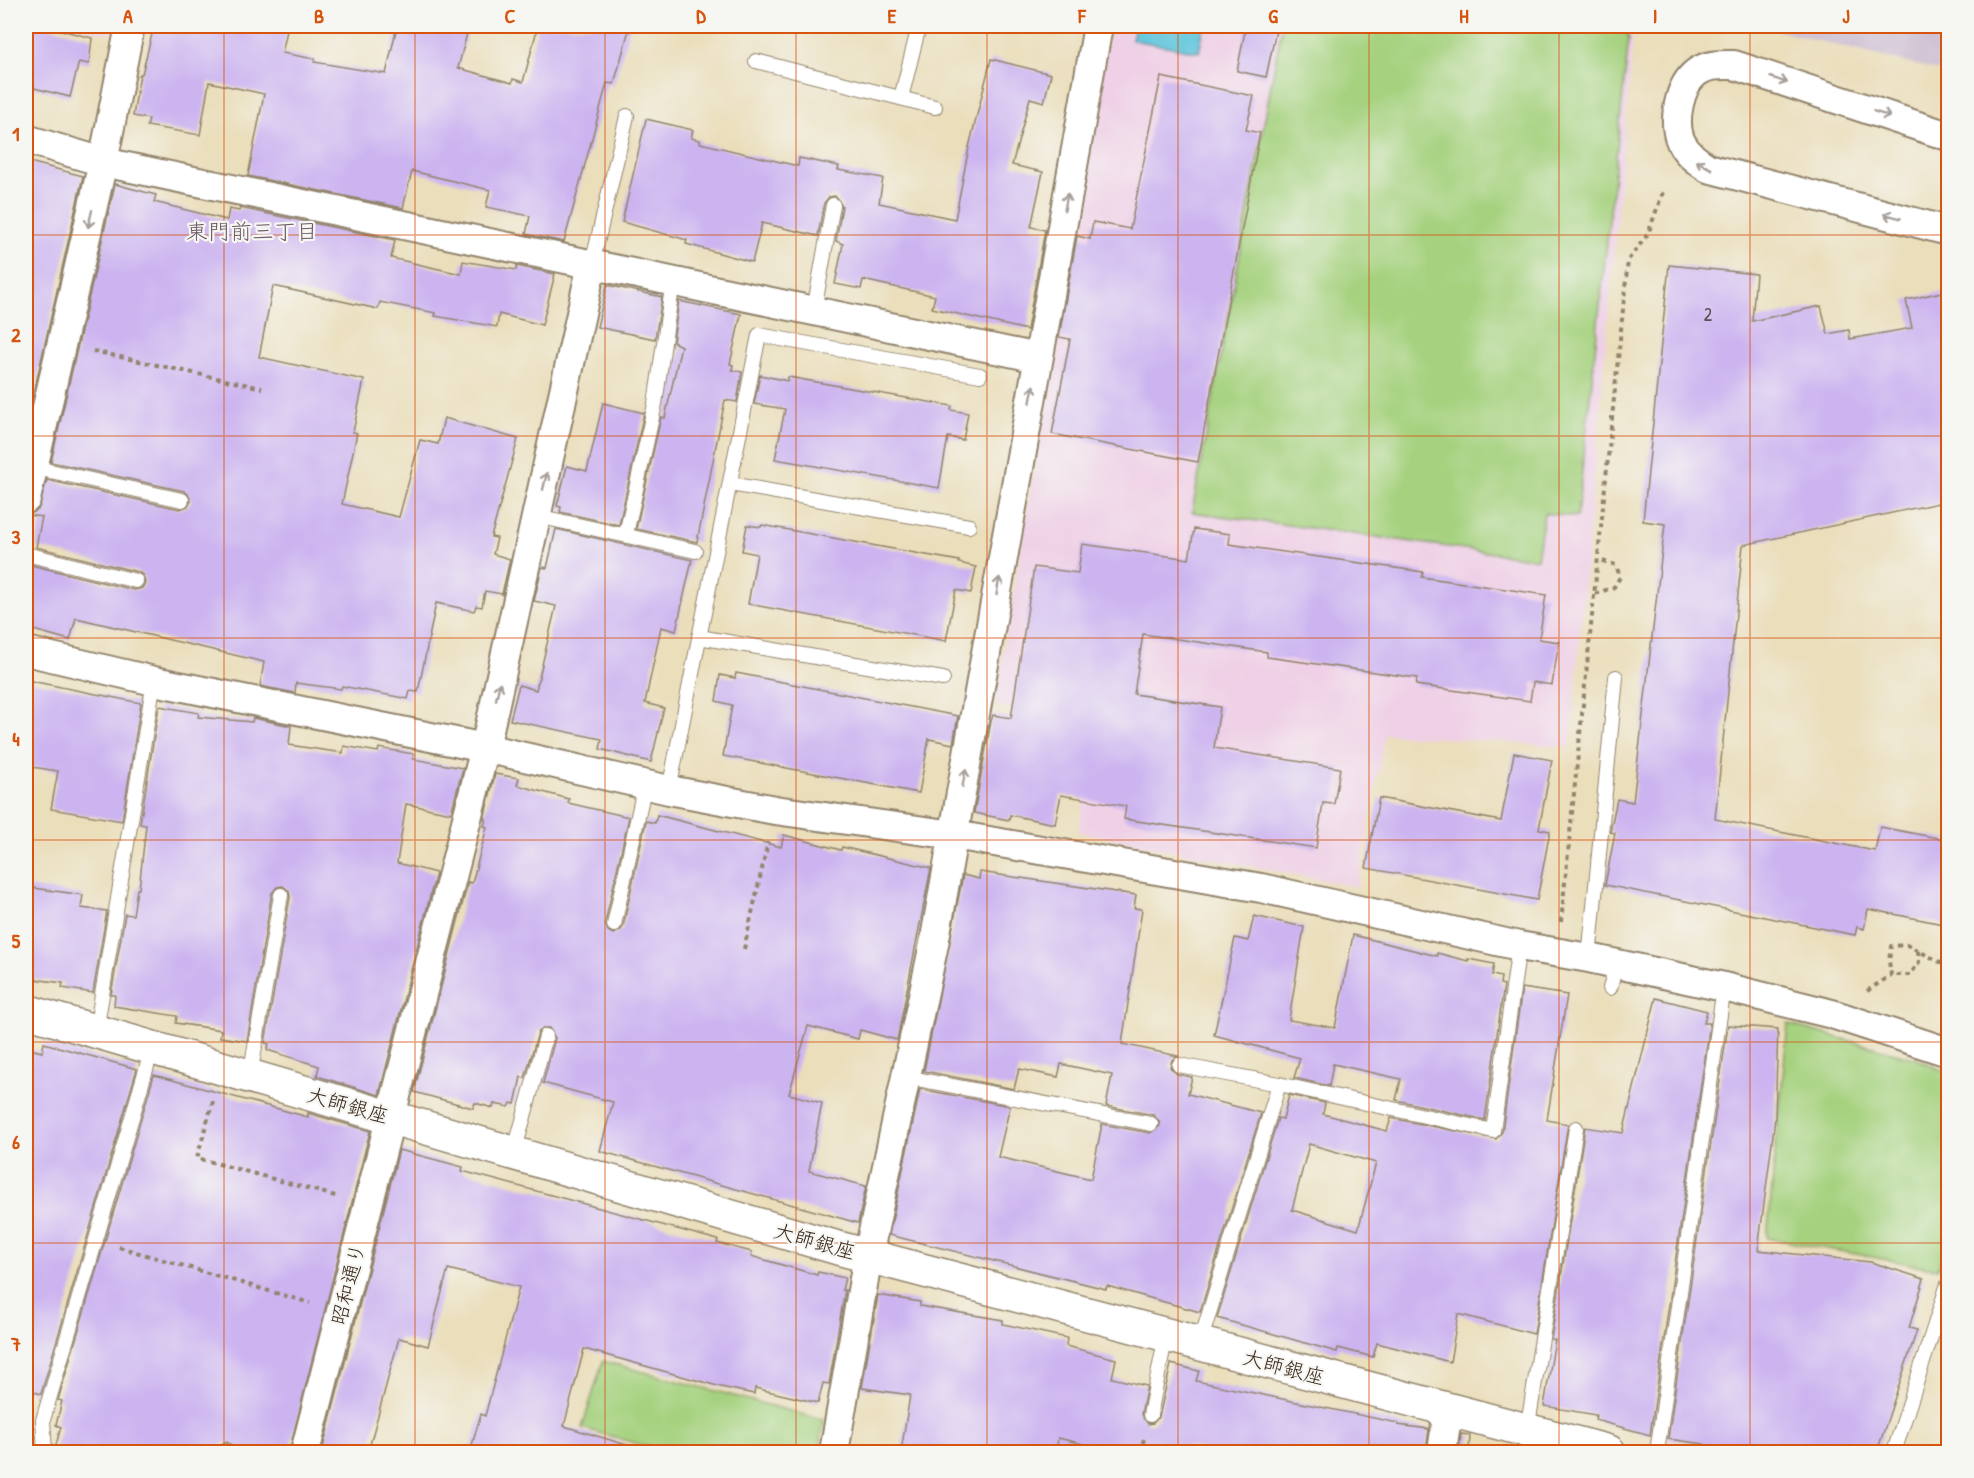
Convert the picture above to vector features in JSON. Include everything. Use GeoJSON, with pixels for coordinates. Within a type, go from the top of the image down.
{"type":"FeatureCollection","features":[{"type":"Feature","properties":{"kind":"street"},"geometry":{"type":"LineString","coordinates":[[26,499],[103,162],[130,26]]}},
{"type":"Feature","properties":{"kind":"street"},"geometry":{"type":"LineString","coordinates":[[834,1452],[868,1256],[934,944],[1098,26]]}},
{"type":"Feature","properties":{"kind":"street"},"geometry":{"type":"LineString","coordinates":[[1948,136],[1734,65],[1715,65],[1696,72],[1682,92],[1677,120],[1681,141],[1692,158],[1708,168],[1948,231]]}},
{"type":"Feature","properties":{"kind":"street"},"geometry":{"type":"LineString","coordinates":[[26,139],[103,162],[1038,358]]}},
{"type":"Feature","properties":{"kind":"street","name":"昭和通り"},"geometry":{"type":"LineString","coordinates":[[305,1452],[389,1116],[485,748],[537,516],[555,401],[592,264]]}},
{"type":"Feature","properties":{"kind":"street"},"geometry":{"type":"LineString","coordinates":[[26,651],[154,681],[775,810],[954,835],[1261,888],[1519,946],[1588,958],[1613,976],[1724,987],[1832,1014],[1948,1052]]}},
{"type":"Feature","properties":{"kind":"street","name":"大師銀座"},"geometry":{"type":"LineString","coordinates":[[26,1011],[96,1034],[389,1116],[868,1256],[1609,1452]]}},
{"type":"Feature","properties":{"kind":"street"},"geometry":{"type":"LineString","coordinates":[[1442,1452],[1448,1410]]}},
{"type":"Feature","properties":{"kind":"lane"},"geometry":{"type":"LineString","coordinates":[[901,98],[920,26]]}},
{"type":"Feature","properties":{"kind":"lane"},"geometry":{"type":"LineString","coordinates":[[756,61],[935,107]]}},
{"type":"Feature","properties":{"kind":"lane"},"geometry":{"type":"LineString","coordinates":[[592,264],[627,116]]}},
{"type":"Feature","properties":{"kind":"lane"},"geometry":{"type":"LineString","coordinates":[[814,310],[833,205]]}},
{"type":"Feature","properties":{"kind":"lane"},"geometry":{"type":"LineString","coordinates":[[626,534],[655,404],[673,281]]}},
{"type":"Feature","properties":{"kind":"lane"},"geometry":{"type":"LineString","coordinates":[[614,925],[657,787],[699,637],[759,335],[980,375]]}},
{"type":"Feature","properties":{"kind":"lane"},"geometry":{"type":"LineString","coordinates":[[32,467],[182,500]]}},
{"type":"Feature","properties":{"kind":"lane"},"geometry":{"type":"LineString","coordinates":[[729,484],[969,526]]}},
{"type":"Feature","properties":{"kind":"lane"},"geometry":{"type":"LineString","coordinates":[[537,516],[694,551]]}},
{"type":"Feature","properties":{"kind":"lane"},"geometry":{"type":"LineString","coordinates":[[26,554],[136,580]]}},
{"type":"Feature","properties":{"kind":"lane"},"geometry":{"type":"LineString","coordinates":[[699,637],[943,679]]}},
{"type":"Feature","properties":{"kind":"lane"},"geometry":{"type":"LineString","coordinates":[[1588,958],[1616,677]]}},
{"type":"Feature","properties":{"kind":"lane"},"geometry":{"type":"LineString","coordinates":[[96,1034],[154,681]]}},
{"type":"Feature","properties":{"kind":"lane"},"geometry":{"type":"LineString","coordinates":[[236,1073],[281,895]]}},
{"type":"Feature","properties":{"kind":"lane"},"geometry":{"type":"LineString","coordinates":[[1179,1065],[1279,1084],[1493,1131],[1519,946]]}},
{"type":"Feature","properties":{"kind":"lane"},"geometry":{"type":"LineString","coordinates":[[1657,1452],[1724,987]]}},
{"type":"Feature","properties":{"kind":"lane"},"geometry":{"type":"LineString","coordinates":[[514,1153],[546,1036]]}},
{"type":"Feature","properties":{"kind":"lane"},"geometry":{"type":"LineString","coordinates":[[45,1452],[43,1420],[152,1049]]}},
{"type":"Feature","properties":{"kind":"lane"},"geometry":{"type":"LineString","coordinates":[[906,1077],[1151,1124]]}},
{"type":"Feature","properties":{"kind":"lane"},"geometry":{"type":"LineString","coordinates":[[1200,1345],[1279,1084]]}},
{"type":"Feature","properties":{"kind":"lane"},"geometry":{"type":"LineString","coordinates":[[1527,1431],[1576,1128]]}},
{"type":"Feature","properties":{"kind":"lane"},"geometry":{"type":"LineString","coordinates":[[1894,1452],[1948,1284]]}},
{"type":"Feature","properties":{"kind":"lane"},"geometry":{"type":"LineString","coordinates":[[1149,1414],[1166,1335]]}},
{"type":"Feature","properties":{"kind":"path"},"geometry":{"type":"LineString","coordinates":[[1560,933],[1628,260],[1648,234],[1664,189]]}},
{"type":"Feature","properties":{"kind":"path"},"geometry":{"type":"LineString","coordinates":[[60,344],[262,388]]}},
{"type":"Feature","properties":{"kind":"path"},"geometry":{"type":"LineString","coordinates":[[1595,594],[1614,587],[1620,577],[1616,566],[1599,560]]}},
{"type":"Feature","properties":{"kind":"path"},"geometry":{"type":"LineString","coordinates":[[744,949],[775,810]]}},
{"type":"Feature","properties":{"kind":"path"},"geometry":{"type":"LineString","coordinates":[[1891,975],[1888,961],[1891,946],[1907,945],[1948,966]]}},
{"type":"Feature","properties":{"kind":"path"},"geometry":{"type":"LineString","coordinates":[[1863,994],[1891,975],[1910,975],[1919,962],[1918,951]]}},
{"type":"Feature","properties":{"kind":"path"},"geometry":{"type":"LineString","coordinates":[[236,1073],[197,1158],[367,1205]]}},
{"type":"Feature","properties":{"kind":"path"},"geometry":{"type":"LineString","coordinates":[[95,1240],[341,1312]]}},
{"type":"Feature","properties":{"kind":"shaded area"},"geometry":{"type":"Polygon","coordinates":[[[74,26],[114,26],[112,34],[74,26]]]}},
{"type":"Feature","properties":{"kind":"shaded area"},"geometry":{"type":"Polygon","coordinates":[[[1110,26],[1634,27],[1570,747],[1385,734],[1357,887],[1078,832],[1098,727],[994,705],[1110,26]]]}},
{"type":"Feature","properties":{"kind":"shaded area"},"geometry":{"type":"Polygon","coordinates":[[[1759,26],[1948,26],[1948,73],[1759,26]]]}},
{"type":"Feature","properties":{"kind":"green space"},"geometry":{"type":"Polygon","coordinates":[[[1282,26],[1622,26],[1629,38],[1577,517],[1544,513],[1537,559],[1192,512],[1282,26]]]}},
{"type":"Feature","properties":{"kind":"green space"},"geometry":{"type":"Polygon","coordinates":[[[1788,1024],[1917,1059],[1948,1073],[1948,1236],[1938,1269],[1767,1238],[1788,1024]]]}},
{"type":"Feature","properties":{"kind":"green space"},"geometry":{"type":"Polygon","coordinates":[[[603,1361],[824,1420],[819,1452],[667,1452],[582,1428],[603,1361]]]}},
{"type":"Feature","properties":{"kind":"water"},"geometry":{"type":"Polygon","coordinates":[[[1135,26],[1204,26],[1199,52],[1132,40],[1135,26]]]}},
{"type":"Feature","properties":{"kind":"building"},"geometry":{"type":"Polygon","coordinates":[[[26,26],[45,26],[92,38],[89,64],[79,62],[70,97],[26,86],[26,26]]]}},
{"type":"Feature","properties":{"kind":"building"},"geometry":{"type":"Polygon","coordinates":[[[154,26],[288,26],[282,53],[315,59],[314,62],[386,74],[397,26],[469,26],[458,68],[512,83],[513,79],[523,82],[538,26],[630,26],[614,84],[607,83],[564,242],[526,234],[530,216],[486,207],[490,190],[412,171],[403,208],[248,176],[264,94],[209,82],[200,135],[147,126],[149,119],[133,116],[140,74],[142,74],[154,26]]]}},
{"type":"Feature","properties":{"kind":"building"},"geometry":{"type":"Polygon","coordinates":[[[1246,26],[1277,26],[1266,77],[1237,71],[1246,26]]]}},
{"type":"Feature","properties":{"kind":"building"},"geometry":{"type":"Polygon","coordinates":[[[991,59],[1051,74],[1044,102],[1030,98],[1012,165],[1043,172],[1031,227],[1045,230],[1027,330],[932,308],[935,296],[863,280],[861,289],[835,284],[843,244],[836,241],[842,206],[835,196],[829,197],[824,203],[818,236],[762,223],[752,262],[686,244],[687,240],[622,222],[646,119],[693,130],[691,138],[700,140],[700,143],[798,166],[799,158],[839,166],[838,170],[883,178],[879,203],[955,219],[969,147],[991,59]]]}},
{"type":"Feature","properties":{"kind":"building"},"geometry":{"type":"Polygon","coordinates":[[[1161,77],[1254,96],[1246,130],[1260,133],[1198,462],[1052,434],[1070,339],[1059,337],[1077,236],[1090,239],[1093,222],[1130,229],[1161,77]]]}},
{"type":"Feature","properties":{"kind":"building"},"geometry":{"type":"Polygon","coordinates":[[[26,161],[83,176],[26,427],[26,161]]]}},
{"type":"Feature","properties":{"kind":"building"},"geometry":{"type":"Polygon","coordinates":[[[115,184],[156,195],[154,202],[227,220],[229,209],[239,211],[240,208],[395,240],[391,258],[461,274],[463,261],[516,270],[517,266],[555,274],[542,325],[499,314],[497,327],[435,316],[436,313],[380,302],[378,309],[273,286],[259,357],[364,380],[353,432],[357,433],[342,504],[399,517],[420,440],[438,444],[444,418],[518,439],[491,537],[497,538],[493,554],[510,559],[502,594],[485,591],[482,607],[476,606],[474,611],[436,603],[418,692],[410,691],[408,699],[342,686],[341,689],[296,683],[295,693],[260,686],[264,662],[76,618],[70,640],[26,628],[26,588],[31,565],[134,590],[142,588],[145,583],[143,575],[138,572],[36,547],[42,517],[28,515],[38,510],[47,480],[180,509],[188,506],[191,501],[184,491],[51,462],[115,184]]]}},
{"type":"Feature","properties":{"kind":"building"},"geometry":{"type":"Polygon","coordinates":[[[1669,265],[1756,274],[1752,321],[1821,306],[1828,334],[1849,330],[1850,339],[1912,328],[1906,300],[1942,292],[1948,321],[1948,501],[1743,545],[1715,819],[1875,851],[1880,827],[1948,840],[1948,925],[1868,909],[1864,929],[1857,927],[1855,935],[1605,885],[1615,833],[1610,832],[1617,799],[1633,802],[1665,524],[1643,521],[1669,265]]]}},
{"type":"Feature","properties":{"kind":"building"},"geometry":{"type":"Polygon","coordinates":[[[607,285],[662,297],[655,339],[597,327],[607,285]]]}},
{"type":"Feature","properties":{"kind":"building"},"geometry":{"type":"Polygon","coordinates":[[[679,301],[741,314],[730,364],[733,365],[732,370],[742,372],[737,402],[725,400],[697,542],[636,529],[661,417],[665,418],[681,346],[673,342],[679,301]]]}},
{"type":"Feature","properties":{"kind":"building"},"geometry":{"type":"Polygon","coordinates":[[[760,375],[788,381],[788,377],[952,406],[951,410],[968,413],[963,440],[948,437],[939,488],[775,459],[785,409],[754,404],[760,375]]]}},
{"type":"Feature","properties":{"kind":"building"},"geometry":{"type":"Polygon","coordinates":[[[603,403],[644,413],[619,525],[560,512],[561,507],[557,506],[567,466],[587,471],[603,403]]]}},
{"type":"Feature","properties":{"kind":"building"},"geometry":{"type":"Polygon","coordinates":[[[747,525],[761,527],[762,525],[959,561],[959,563],[976,567],[971,593],[956,590],[946,641],[748,604],[757,554],[742,551],[747,525]]]}},
{"type":"Feature","properties":{"kind":"building"},"geometry":{"type":"Polygon","coordinates":[[[556,529],[692,560],[676,631],[661,627],[645,703],[664,708],[651,762],[600,749],[602,739],[510,720],[519,685],[536,690],[556,606],[534,601],[542,567],[547,568],[556,529]]]}},
{"type":"Feature","properties":{"kind":"building"},"geometry":{"type":"Polygon","coordinates":[[[1194,529],[1230,534],[1229,544],[1423,572],[1422,577],[1546,595],[1539,639],[1559,642],[1552,685],[1533,682],[1530,701],[1416,685],[1417,678],[1267,657],[1267,652],[1143,634],[1134,694],[1220,707],[1214,748],[1340,768],[1334,804],[1323,803],[1316,848],[1124,819],[1126,806],[1061,795],[1055,824],[1010,815],[1009,820],[974,813],[993,715],[1011,718],[1034,567],[1078,573],[1082,544],[1189,559],[1194,529]]]}},
{"type":"Feature","properties":{"kind":"building"},"geometry":{"type":"Polygon","coordinates":[[[736,673],[958,716],[953,744],[929,739],[919,793],[723,756],[732,705],[716,701],[720,675],[735,678],[736,673]]]}},
{"type":"Feature","properties":{"kind":"building"},"geometry":{"type":"Polygon","coordinates":[[[26,680],[141,703],[122,821],[51,809],[58,771],[26,766],[26,680]]]}},
{"type":"Feature","properties":{"kind":"building"},"geometry":{"type":"Polygon","coordinates":[[[159,706],[199,713],[198,717],[252,722],[253,718],[291,726],[289,745],[343,753],[344,746],[378,752],[379,748],[414,754],[413,759],[463,768],[451,813],[406,804],[397,863],[436,873],[379,1095],[317,1076],[319,1066],[267,1050],[269,1044],[265,1043],[290,897],[289,891],[283,886],[277,887],[272,893],[247,1041],[220,1037],[221,1030],[176,1023],[177,1016],[114,1006],[115,995],[111,995],[125,914],[133,915],[137,889],[139,889],[146,825],[140,824],[159,706]]]}},
{"type":"Feature","properties":{"kind":"building"},"geometry":{"type":"Polygon","coordinates":[[[1514,753],[1552,760],[1539,829],[1550,831],[1537,900],[1366,868],[1379,798],[1501,821],[1514,753]]]}},
{"type":"Feature","properties":{"kind":"building"},"geometry":{"type":"Polygon","coordinates":[[[495,774],[519,778],[517,785],[569,799],[568,803],[629,817],[605,923],[608,931],[613,934],[623,927],[646,821],[655,823],[657,815],[781,847],[784,835],[841,850],[842,847],[931,868],[897,1040],[860,1030],[858,1039],[808,1026],[789,1094],[822,1103],[809,1171],[866,1186],[858,1223],[600,1151],[613,1102],[543,1083],[555,1038],[549,1028],[543,1028],[538,1033],[525,1078],[521,1077],[515,1104],[511,1103],[509,1107],[494,1104],[493,1108],[475,1103],[473,1108],[414,1092],[468,882],[472,883],[487,827],[484,826],[486,819],[484,819],[495,774]]]}},
{"type":"Feature","properties":{"kind":"building"},"geometry":{"type":"Polygon","coordinates":[[[980,872],[1136,895],[1134,908],[1142,909],[1122,1044],[1178,1056],[1172,1060],[1170,1067],[1177,1074],[1192,1077],[1188,1094],[1261,1113],[1200,1312],[1107,1286],[1106,1289],[889,1235],[920,1089],[1010,1106],[998,1157],[1091,1179],[1102,1124],[1150,1133],[1160,1126],[1159,1121],[1153,1115],[1106,1106],[1112,1075],[1061,1064],[1058,1077],[1019,1069],[1014,1089],[924,1071],[963,875],[979,879],[980,872]]]}},
{"type":"Feature","properties":{"kind":"building"},"geometry":{"type":"Polygon","coordinates":[[[26,887],[83,895],[81,908],[107,911],[93,993],[62,988],[63,983],[26,978],[26,887]]]}},
{"type":"Feature","properties":{"kind":"building"},"geometry":{"type":"Polygon","coordinates":[[[1254,916],[1304,927],[1289,1020],[1335,1028],[1353,935],[1437,956],[1437,953],[1468,961],[1468,959],[1494,964],[1492,975],[1501,977],[1500,984],[1504,985],[1485,1120],[1396,1100],[1401,1079],[1333,1064],[1329,1086],[1294,1078],[1300,1058],[1214,1035],[1235,938],[1248,941],[1254,916]]]}},
{"type":"Feature","properties":{"kind":"building"},"geometry":{"type":"Polygon","coordinates":[[[1522,988],[1567,995],[1547,1120],[1568,1124],[1534,1334],[1458,1314],[1450,1362],[1377,1343],[1373,1357],[1338,1348],[1337,1352],[1217,1318],[1278,1118],[1283,1119],[1289,1095],[1325,1103],[1323,1114],[1387,1131],[1391,1118],[1496,1139],[1502,1132],[1522,988]],[[1309,1144],[1292,1210],[1358,1230],[1376,1163],[1309,1144]]]}},
{"type":"Feature","properties":{"kind":"building"},"geometry":{"type":"Polygon","coordinates":[[[1656,998],[1707,1011],[1704,1023],[1710,1023],[1650,1435],[1595,1420],[1596,1415],[1544,1406],[1555,1340],[1551,1339],[1585,1127],[1623,1133],[1656,998]]]}},
{"type":"Feature","properties":{"kind":"building"},"geometry":{"type":"Polygon","coordinates":[[[1728,1025],[1778,1029],[1775,1119],[1758,1250],[1871,1262],[1924,1279],[1909,1328],[1917,1330],[1877,1452],[1724,1452],[1703,1449],[1704,1444],[1668,1439],[1728,1025]]]}},
{"type":"Feature","properties":{"kind":"building"},"geometry":{"type":"Polygon","coordinates":[[[44,1043],[137,1069],[41,1394],[26,1389],[26,1048],[42,1052],[44,1043]]]}},
{"type":"Feature","properties":{"kind":"building"},"geometry":{"type":"Polygon","coordinates":[[[154,1075],[308,1117],[308,1113],[370,1131],[289,1452],[235,1452],[233,1446],[227,1442],[219,1446],[217,1452],[54,1452],[61,1427],[56,1425],[62,1401],[58,1400],[154,1075]]]}},
{"type":"Feature","properties":{"kind":"building"},"geometry":{"type":"Polygon","coordinates":[[[399,1150],[463,1167],[462,1171],[718,1240],[717,1243],[752,1252],[751,1256],[817,1275],[818,1272],[845,1278],[829,1384],[823,1383],[818,1403],[755,1388],[754,1394],[584,1349],[564,1426],[627,1445],[626,1452],[470,1452],[481,1414],[485,1416],[519,1287],[448,1269],[428,1346],[399,1338],[368,1452],[322,1452],[399,1150]]]}},
{"type":"Feature","properties":{"kind":"building"},"geometry":{"type":"Polygon","coordinates":[[[878,1295],[920,1302],[920,1306],[1003,1320],[1003,1324],[1067,1338],[1066,1346],[1116,1359],[1112,1378],[1147,1386],[1141,1414],[1148,1424],[1153,1423],[1159,1417],[1171,1364],[1199,1371],[1196,1381],[1398,1423],[1398,1425],[1429,1429],[1426,1452],[1217,1452],[1180,1445],[1178,1452],[1117,1452],[1058,1438],[1056,1452],[901,1452],[910,1395],[862,1388],[878,1295]]]}},
{"type":"Feature","properties":{"kind":"building"},"geometry":{"type":"Polygon","coordinates":[[[1461,1434],[1470,1435],[1469,1452],[1459,1452],[1461,1434]]]}},
{"type":"Feature","properties":{"kind":"district","name":"東門前三丁目"},"geometry":{"type":"Point","coordinates":[252,231]}}]}
